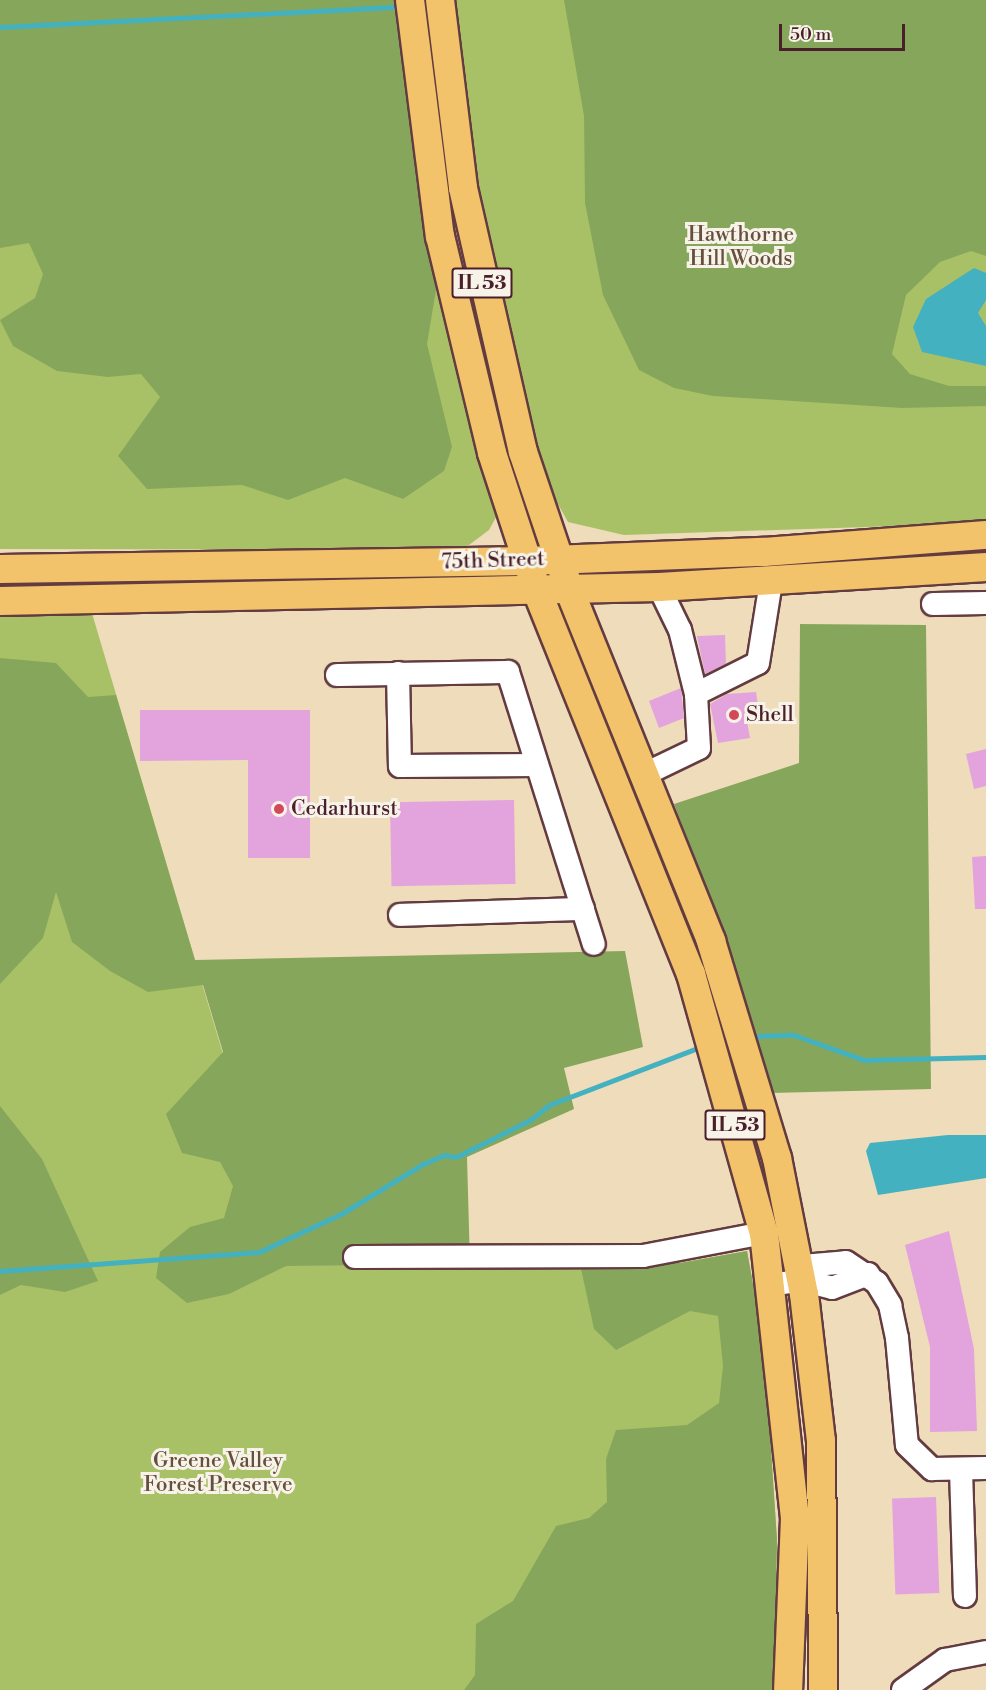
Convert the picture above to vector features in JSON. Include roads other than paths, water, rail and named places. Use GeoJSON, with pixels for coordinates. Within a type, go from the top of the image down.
{"type":"FeatureCollection","features":[{"type":"Feature","properties":{"kind":"main road","name":"IL 53"},"geometry":{"type":"LineString","coordinates":[[410,0],[429,169],[459,323],[526,561],[691,974],[765,1233],[795,1518],[788,1690]]}},
{"type":"Feature","properties":{"kind":"main road","name":"IL 53"},"geometry":{"type":"LineString","coordinates":[[440,0],[463,188],[488,314],[523,452],[569,589],[718,963],[777,1158],[801,1280],[821,1440],[823,1690]]}},
{"type":"Feature","properties":{"kind":"main road","name":"75th Street"},"geometry":{"type":"LineString","coordinates":[[0,569],[526,561],[764,552],[986,535]]}},
{"type":"Feature","properties":{"kind":"main road","name":"75th Street"},"geometry":{"type":"LineString","coordinates":[[0,601],[659,587],[771,582],[986,567]]}},
{"type":"Feature","properties":{"kind":"street"},"geometry":{"type":"LineString","coordinates":[[696,694],[758,663],[771,582]]}},
{"type":"Feature","properties":{"kind":"street"},"geometry":{"type":"LineString","coordinates":[[643,775],[699,748],[696,694],[680,630],[659,587]]}},
{"type":"Feature","properties":{"kind":"street"},"geometry":{"type":"LineString","coordinates":[[933,604],[986,603]]}},
{"type":"Feature","properties":{"kind":"street"},"geometry":{"type":"LineString","coordinates":[[337,675],[508,672],[594,944]]}},
{"type":"Feature","properties":{"kind":"street"},"geometry":{"type":"LineString","coordinates":[[398,673],[400,766],[537,765]]}},
{"type":"Feature","properties":{"kind":"street"},"geometry":{"type":"LineString","coordinates":[[400,915],[583,909]]}},
{"type":"Feature","properties":{"kind":"street"},"geometry":{"type":"LineString","coordinates":[[355,1257],[643,1256],[765,1233]]}},
{"type":"Feature","properties":{"kind":"street"},"geometry":{"type":"LineString","coordinates":[[771,1285],[801,1280],[832,1288],[868,1274],[890,1305],[907,1445],[932,1469],[986,1468]]}},
{"type":"Feature","properties":{"kind":"street"},"geometry":{"type":"LineString","coordinates":[[961,1470],[965,1596]]}},
{"type":"Feature","properties":{"kind":"street"},"geometry":{"type":"LineString","coordinates":[[903,1690],[945,1660],[986,1652]]}},
{"type":"Feature","properties":{"kind":"water"},"geometry":{"type":"Polygon","coordinates":[[[974,268],[986,273],[986,300],[978,313],[986,326],[986,366],[922,352],[913,327],[926,299],[974,268]]]}},
{"type":"Feature","properties":{"kind":"water"},"geometry":{"type":"Polygon","coordinates":[[[948,1135],[986,1135],[986,1178],[878,1195],[866,1151],[870,1143],[948,1135]]]}},
{"type":"Feature","properties":{"kind":"waterway"},"geometry":{"type":"LineString","coordinates":[[0,27],[392,7]]}},
{"type":"Feature","properties":{"kind":"waterway"},"geometry":{"type":"LineString","coordinates":[[756,1036],[794,1035],[864,1060],[986,1057]]}},
{"type":"Feature","properties":{"kind":"waterway"},"geometry":{"type":"LineString","coordinates":[[0,1271],[259,1252],[341,1214],[423,1164],[444,1155],[456,1157],[530,1120],[549,1105],[703,1046]]}},
{"type":"Feature","properties":{"kind":"place","name":"Shell"},"geometry":{"type":"Point","coordinates":[734,715]}},
{"type":"Feature","properties":{"kind":"place","name":"Cedarhurst"},"geometry":{"type":"Point","coordinates":[279,809]}},
{"type":"Feature","properties":{"kind":"park label","name":"Hawthorne Hill Woods"},"geometry":{"type":"Point","coordinates":[741,247]}},
{"type":"Feature","properties":{"kind":"park label","name":"Greene Valley Forest Preserve"},"geometry":{"type":"Point","coordinates":[218,1473]}}]}
